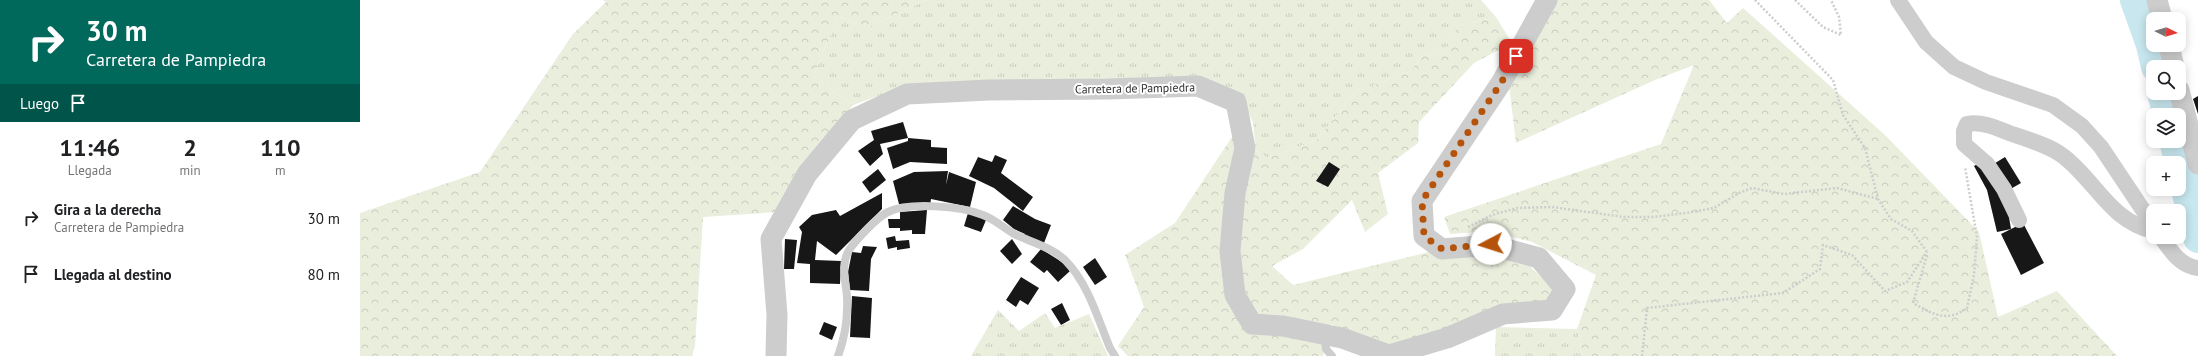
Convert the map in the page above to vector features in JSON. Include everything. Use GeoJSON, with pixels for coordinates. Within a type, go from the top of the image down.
{"type":"FeatureCollection","features":[{"type":"Feature","properties":{"kind":"street","name":"Carretera de Pampiedra"},"geometry":{"type":"LineString","coordinates":[[776,356],[777,315],[771,239],[807,174],[852,120],[907,94],[989,90],[1109,89],[1198,86],[1236,102],[1246,148],[1235,193],[1230,251],[1235,295],[1252,324],[1283,326],[1342,338],[1389,355],[1447,338],[1503,314],[1552,310],[1565,289],[1539,258],[1491,244],[1442,249],[1424,236],[1422,201],[1501,83],[1547,0]]}},
{"type":"Feature","properties":{"kind":"street"},"geometry":{"type":"LineString","coordinates":[[1898,0],[1926,42],[1954,67],[1986,82],[2053,105],[2082,126],[2101,147],[2146,214]]}},
{"type":"Feature","properties":{"kind":"street"},"geometry":{"type":"LineString","coordinates":[[2156,0],[2160,12]]}},
{"type":"Feature","properties":{"kind":"street"},"geometry":{"type":"LineString","coordinates":[[2182,100],[2198,164]]}},
{"type":"Feature","properties":{"kind":"street"},"geometry":{"type":"LineString","coordinates":[[2018,220],[2004,189],[1987,164],[1964,144],[1964,131],[1968,124],[1978,124],[1996,128],[2061,154],[2084,174],[2100,197],[2115,211],[2129,222],[2146,228]]}},
{"type":"Feature","properties":{"kind":"street"},"geometry":{"type":"LineString","coordinates":[[2166,244],[2177,259],[2190,267],[2198,268]]}},
{"type":"Feature","properties":{"kind":"lane"},"geometry":{"type":"LineString","coordinates":[[838,356],[846,324],[847,295],[844,284],[844,266],[849,249],[886,212],[896,209],[942,206],[985,216],[1014,233],[1052,251],[1064,260],[1082,283],[1110,348],[1115,356]]}},
{"type":"Feature","properties":{"kind":"lane"},"geometry":{"type":"LineString","coordinates":[[1325,335],[1326,349],[1332,356]]}},
{"type":"Feature","properties":{"kind":"path"},"geometry":{"type":"LineString","coordinates":[[1755,0],[1833,80],[1843,116],[1865,148],[1878,199],[1891,219],[1912,231],[1927,252]]}},
{"type":"Feature","properties":{"kind":"path"},"geometry":{"type":"LineString","coordinates":[[1795,0],[1823,27],[1841,35],[1838,17],[1831,0]]}},
{"type":"Feature","properties":{"kind":"path"},"geometry":{"type":"LineString","coordinates":[[1927,252],[1913,303],[1931,313],[1943,316],[1957,315],[1967,308],[1974,275],[1976,237],[1965,166],[1964,144]]}},
{"type":"Feature","properties":{"kind":"path"},"geometry":{"type":"LineString","coordinates":[[1467,228],[1492,215],[1517,208],[1552,207],[1624,217],[1654,217],[1686,214],[1714,208],[1739,193],[1752,188],[1784,194],[1837,188],[1878,199]]}},
{"type":"Feature","properties":{"kind":"path"},"geometry":{"type":"LineString","coordinates":[[1642,356],[1646,308],[1783,293],[1820,269],[1822,245],[1852,255],[1885,291],[1907,282],[1927,252]]}},
{"type":"Feature","properties":{"kind":"green space"},"geometry":{"type":"Polygon","coordinates":[[[603,0],[926,0],[869,27],[838,17],[813,77],[853,105],[801,171],[777,212],[703,217],[695,346],[692,356],[360,356],[360,213],[480,172],[573,34],[606,2],[603,0]]]}},
{"type":"Feature","properties":{"kind":"green space"},"geometry":{"type":"Polygon","coordinates":[[[926,0],[1481,0],[1496,17],[1458,26],[1446,50],[1423,56],[1409,72],[1355,92],[1317,140],[1268,158],[1256,151],[1253,122],[1240,97],[906,86],[853,105],[813,77],[838,17],[869,27],[926,0]]]}},
{"type":"Feature","properties":{"kind":"green space"},"geometry":{"type":"Polygon","coordinates":[[[1555,0],[1709,0],[1727,23],[1743,8],[1886,136],[1979,232],[1998,317],[2057,291],[2117,356],[1583,356],[1577,329],[1596,275],[1532,242],[1491,231],[1450,234],[1444,217],[1661,144],[1694,65],[1655,80],[1516,143],[1509,85],[1555,0]]]}},
{"type":"Feature","properties":{"kind":"green space"},"geometry":{"type":"Polygon","coordinates":[[[1496,17],[1512,43],[1474,63],[1419,122],[1418,143],[1378,173],[1388,214],[1365,232],[1352,200],[1303,249],[1272,266],[1293,285],[1425,253],[1468,240],[1527,264],[1555,289],[1547,303],[1389,348],[1331,324],[1323,356],[1128,356],[1118,346],[1144,307],[1125,255],[1175,223],[1232,137],[1268,158],[1317,140],[1355,92],[1409,72],[1423,56],[1446,50],[1458,26],[1496,17]]]}},
{"type":"Feature","properties":{"kind":"green space"},"geometry":{"type":"Polygon","coordinates":[[[998,310],[1019,331],[1045,313],[1055,328],[1089,314],[1108,356],[971,356],[998,310]]]}},
{"type":"Feature","properties":{"kind":"green space"},"geometry":{"type":"Polygon","coordinates":[[[1496,327],[1577,329],[1583,356],[1495,356],[1496,327]]]}},
{"type":"Feature","properties":{"kind":"building"},"geometry":{"type":"Polygon","coordinates":[[[2198,96],[2198,114],[2193,99],[2198,96]]]}},
{"type":"Feature","properties":{"kind":"building"},"geometry":{"type":"Polygon","coordinates":[[[903,122],[908,138],[880,144],[883,154],[870,166],[858,151],[874,140],[871,131],[903,122]]]}},
{"type":"Feature","properties":{"kind":"building"},"geometry":{"type":"Polygon","coordinates":[[[908,138],[931,140],[931,147],[947,148],[947,164],[910,162],[893,169],[887,148],[908,141],[908,138]]]}},
{"type":"Feature","properties":{"kind":"building"},"geometry":{"type":"Polygon","coordinates":[[[995,155],[1007,160],[1001,173],[1033,197],[1023,211],[994,188],[969,176],[978,157],[992,162],[995,155]]]}},
{"type":"Feature","properties":{"kind":"building"},"geometry":{"type":"Polygon","coordinates":[[[2005,157],[2021,183],[2007,191],[1992,165],[2005,157]]]}},
{"type":"Feature","properties":{"kind":"building"},"geometry":{"type":"Polygon","coordinates":[[[1329,162],[1340,169],[1328,187],[1316,181],[1329,162]]]}},
{"type":"Feature","properties":{"kind":"building"},"geometry":{"type":"Polygon","coordinates":[[[1981,162],[2007,205],[2011,229],[1997,232],[1987,190],[1974,166],[1981,162]]]}},
{"type":"Feature","properties":{"kind":"building"},"geometry":{"type":"Polygon","coordinates":[[[878,169],[886,180],[870,193],[862,182],[878,169]]]}},
{"type":"Feature","properties":{"kind":"building"},"geometry":{"type":"Polygon","coordinates":[[[948,171],[946,185],[949,172],[976,182],[970,207],[931,199],[930,206],[899,204],[893,181],[914,172],[948,171]]]}},
{"type":"Feature","properties":{"kind":"building"},"geometry":{"type":"Polygon","coordinates":[[[882,193],[882,209],[836,255],[817,241],[815,260],[841,261],[840,284],[810,283],[810,264],[797,263],[802,232],[799,227],[812,215],[836,210],[840,216],[882,193]]]}},
{"type":"Feature","properties":{"kind":"building"},"geometry":{"type":"Polygon","coordinates":[[[1013,206],[1035,219],[1051,225],[1044,243],[1024,235],[1025,234],[1014,229],[1003,220],[1013,206]]]}},
{"type":"Feature","properties":{"kind":"building"},"geometry":{"type":"Polygon","coordinates":[[[927,210],[925,234],[912,234],[912,230],[900,231],[900,228],[889,228],[888,219],[900,219],[900,212],[927,210]]]}},
{"type":"Feature","properties":{"kind":"building"},"geometry":{"type":"Polygon","coordinates":[[[968,213],[986,220],[981,232],[964,226],[968,213]]]}},
{"type":"Feature","properties":{"kind":"building"},"geometry":{"type":"Polygon","coordinates":[[[2023,223],[2044,263],[2021,275],[2001,234],[2023,223]]]}},
{"type":"Feature","properties":{"kind":"building"},"geometry":{"type":"Polygon","coordinates":[[[895,236],[896,241],[909,240],[910,248],[897,250],[897,247],[888,249],[886,238],[895,236]]]}},
{"type":"Feature","properties":{"kind":"building"},"geometry":{"type":"Polygon","coordinates":[[[785,239],[797,240],[794,269],[784,269],[785,239]]]}},
{"type":"Feature","properties":{"kind":"building"},"geometry":{"type":"Polygon","coordinates":[[[1012,239],[1022,254],[1012,264],[1000,251],[1012,239]]]}},
{"type":"Feature","properties":{"kind":"building"},"geometry":{"type":"Polygon","coordinates":[[[863,246],[877,247],[871,259],[869,291],[850,290],[848,272],[852,252],[861,253],[863,246]]]}},
{"type":"Feature","properties":{"kind":"building"},"geometry":{"type":"Polygon","coordinates":[[[1041,249],[1062,262],[1070,271],[1058,282],[1047,270],[1044,273],[1030,262],[1041,249]]]}},
{"type":"Feature","properties":{"kind":"building"},"geometry":{"type":"Polygon","coordinates":[[[1095,258],[1107,277],[1095,285],[1083,267],[1095,258]]]}},
{"type":"Feature","properties":{"kind":"building"},"geometry":{"type":"Polygon","coordinates":[[[1021,277],[1039,288],[1028,305],[1020,300],[1016,307],[1006,300],[1021,277]]]}},
{"type":"Feature","properties":{"kind":"building"},"geometry":{"type":"Polygon","coordinates":[[[852,296],[872,298],[870,338],[850,337],[852,296]]]}},
{"type":"Feature","properties":{"kind":"building"},"geometry":{"type":"Polygon","coordinates":[[[1062,303],[1070,320],[1061,325],[1051,309],[1062,303]]]}},
{"type":"Feature","properties":{"kind":"building"},"geometry":{"type":"Polygon","coordinates":[[[824,322],[837,327],[832,340],[819,334],[824,322]]]}},
{"type":"Feature","properties":{"kind":"waterway"},"geometry":{"type":"LineString","coordinates":[[2135,0],[2151,45],[2154,60]]}},
{"type":"Feature","properties":{"kind":"waterway"},"geometry":{"type":"LineString","coordinates":[[2164,100],[2166,108]]}},
{"type":"Feature","properties":{"kind":"waterway"},"geometry":{"type":"LineString","coordinates":[[2176,148],[2198,238]]}},
{"type":"Feature","properties":{"kind":"route"},"geometry":{"type":"LineString","coordinates":[[1491,244],[1442,249],[1424,236],[1422,201],[1501,83],[1516,56]]}}]}
